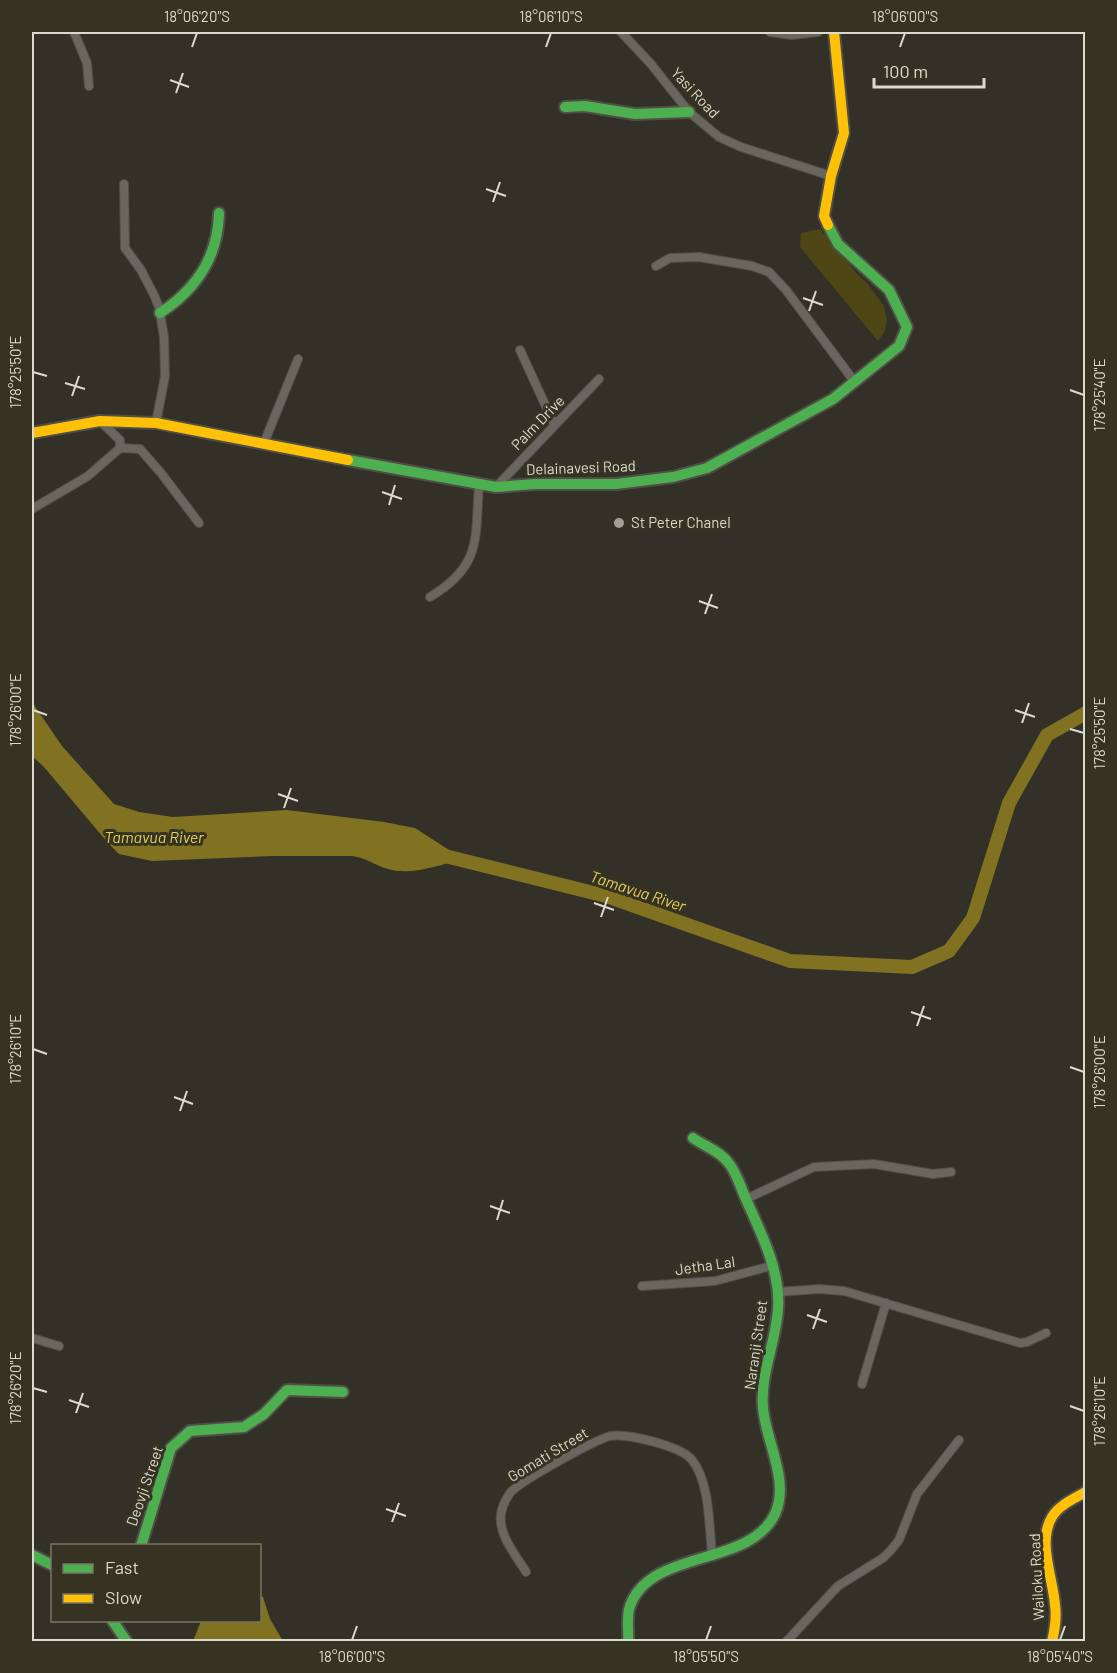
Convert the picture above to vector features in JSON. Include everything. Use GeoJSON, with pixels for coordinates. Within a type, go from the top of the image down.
{"type":"FeatureCollection","features":[{"type":"Feature","properties":{"kind":"street"},"geometry":{"type":"LineString","coordinates":[[74,32],[87,63],[90,86]]}},
{"type":"Feature","properties":{"kind":"street","name":"Yasi Road"},"geometry":{"type":"LineString","coordinates":[[621,32],[651,64],[689,112],[718,137],[741,147],[831,176]]}},
{"type":"Feature","properties":{"kind":"street"},"geometry":{"type":"LineString","coordinates":[[770,32],[791,35],[818,32]]}},
{"type":"Feature","properties":{"kind":"street","name":"Delainavesi Road"},"geometry":{"type":"LineString","coordinates":[[32,433],[100,421],[156,423],[496,487],[535,484],[616,484],[673,477],[707,468],[833,399],[899,346],[907,327],[890,290],[838,244],[824,216],[831,176],[843,133],[834,32]]}},
{"type":"Feature","properties":{"kind":"street"},"geometry":{"type":"LineString","coordinates":[[565,108],[587,105],[618,113],[689,112]]}},
{"type":"Feature","properties":{"kind":"street"},"geometry":{"type":"LineString","coordinates":[[124,184],[125,248],[141,270],[160,313],[166,366],[156,423]]}},
{"type":"Feature","properties":{"kind":"street"},"geometry":{"type":"LineString","coordinates":[[160,313],[183,299],[201,277],[217,236],[219,213]]}},
{"type":"Feature","properties":{"kind":"street"},"geometry":{"type":"LineString","coordinates":[[656,266],[670,258],[699,257],[752,266],[769,272],[786,290],[854,381]]}},
{"type":"Feature","properties":{"kind":"street"},"geometry":{"type":"LineString","coordinates":[[520,350],[554,423]]}},
{"type":"Feature","properties":{"kind":"street"},"geometry":{"type":"LineString","coordinates":[[264,443],[298,359]]}},
{"type":"Feature","properties":{"kind":"street","name":"Palm Drive"},"geometry":{"type":"LineString","coordinates":[[496,487],[554,423],[599,379]]}},
{"type":"Feature","properties":{"kind":"street"},"geometry":{"type":"LineString","coordinates":[[100,421],[120,440],[120,448]]}},
{"type":"Feature","properties":{"kind":"street"},"geometry":{"type":"LineString","coordinates":[[32,509],[88,476],[120,448],[140,449],[199,523]]}},
{"type":"Feature","properties":{"kind":"street"},"geometry":{"type":"LineString","coordinates":[[430,597],[448,587],[466,567],[473,553],[479,485]]}},
{"type":"Feature","properties":{"kind":"street","name":"Naranji Street"},"geometry":{"type":"LineString","coordinates":[[628,1641],[630,1629],[628,1612],[637,1592],[666,1571],[742,1543],[765,1528],[777,1509],[780,1490],[776,1459],[763,1407],[766,1366],[778,1305],[771,1266],[746,1198],[729,1162],[713,1148],[693,1138]]}},
{"type":"Feature","properties":{"kind":"street"},"geometry":{"type":"LineString","coordinates":[[746,1198],[814,1167],[874,1164],[933,1174],[951,1172]]}},
{"type":"Feature","properties":{"kind":"street","name":"Jetha Lal"},"geometry":{"type":"LineString","coordinates":[[642,1286],[715,1281],[771,1266]]}},
{"type":"Feature","properties":{"kind":"street"},"geometry":{"type":"LineString","coordinates":[[777,1292],[837,1290],[1014,1342],[1027,1342],[1046,1333]]}},
{"type":"Feature","properties":{"kind":"street"},"geometry":{"type":"LineString","coordinates":[[862,1384],[886,1303]]}},
{"type":"Feature","properties":{"kind":"street"},"geometry":{"type":"LineString","coordinates":[[32,1338],[59,1346]]}},
{"type":"Feature","properties":{"kind":"street","name":"Deovji Street"},"geometry":{"type":"LineString","coordinates":[[141,1544],[171,1448],[189,1431],[244,1427],[264,1414],[287,1390],[344,1392]]}},
{"type":"Feature","properties":{"kind":"street","name":"Gomati Street"},"geometry":{"type":"LineString","coordinates":[[526,1572],[506,1540],[502,1525],[503,1507],[510,1493],[523,1482],[584,1448],[615,1436],[637,1437],[673,1449],[693,1461],[705,1488],[712,1554]]}},
{"type":"Feature","properties":{"kind":"street"},"geometry":{"type":"LineString","coordinates":[[786,1641],[838,1586],[883,1558],[891,1550],[899,1540],[917,1494],[959,1440]]}},
{"type":"Feature","properties":{"kind":"street","name":"Wailoku Road"},"geometry":{"type":"LineString","coordinates":[[1052,1641],[1056,1614],[1046,1541],[1048,1528],[1053,1516],[1064,1505],[1086,1492]]}},
{"type":"Feature","properties":{"kind":"street"},"geometry":{"type":"LineString","coordinates":[[32,1555],[51,1564]]}},
{"type":"Feature","properties":{"kind":"street"},"geometry":{"type":"LineString","coordinates":[[114,1622],[128,1641]]}},
{"type":"Feature","properties":{"kind":"shaded area"},"geometry":{"type":"Polygon","coordinates":[[[820,229],[884,306],[887,320],[885,331],[878,341],[800,247],[801,233],[820,229]]]}},
{"type":"Feature","properties":{"kind":"water","name":"Tamavua River"},"geometry":{"type":"Polygon","coordinates":[[[32,702],[62,746],[114,804],[139,812],[173,817],[287,810],[384,822],[415,828],[463,859],[426,869],[397,871],[352,856],[272,856],[152,861],[119,854],[32,756],[32,702]]]}},
{"type":"Feature","properties":{"kind":"water"},"geometry":{"type":"Polygon","coordinates":[[[261,1596],[270,1619],[283,1641],[193,1641],[201,1622],[261,1622],[261,1596]]]}},
{"type":"Feature","properties":{"kind":"waterway","name":"Tamavua River"},"geometry":{"type":"LineString","coordinates":[[445,856],[606,896],[790,961],[912,967],[949,951],[973,918],[1009,803],[1047,735],[1086,713]]}},
{"type":"Feature","properties":{"kind":"traffic: fast"},"geometry":{"type":"LineString","coordinates":[[565,107],[585,106],[635,114],[689,112]]}},
{"type":"Feature","properties":{"kind":"traffic: fast"},"geometry":{"type":"LineString","coordinates":[[160,313],[185,293],[203,270],[215,244],[219,213]]}},
{"type":"Feature","properties":{"kind":"traffic: fast"},"geometry":{"type":"LineString","coordinates":[[348,460],[496,487],[535,484],[616,484],[673,477],[707,468],[833,399],[899,346],[907,327],[889,290],[838,244],[828,225]]}},
{"type":"Feature","properties":{"kind":"traffic: fast"},"geometry":{"type":"LineString","coordinates":[[628,1642],[629,1610],[641,1588],[658,1575],[678,1566],[744,1543],[762,1531],[775,1514],[779,1501],[779,1475],[763,1408],[764,1383],[778,1309],[773,1266],[763,1237],[733,1169],[719,1154],[693,1138]]}},
{"type":"Feature","properties":{"kind":"traffic: fast"},"geometry":{"type":"LineString","coordinates":[[142,1544],[171,1448],[190,1431],[244,1427],[264,1414],[287,1390],[343,1392]]}},
{"type":"Feature","properties":{"kind":"traffic: fast"},"geometry":{"type":"LineString","coordinates":[[32,1555],[51,1564]]}},
{"type":"Feature","properties":{"kind":"traffic: fast"},"geometry":{"type":"LineString","coordinates":[[113,1622],[127,1642]]}},
{"type":"Feature","properties":{"kind":"traffic: slow"},"geometry":{"type":"LineString","coordinates":[[828,225],[824,216],[831,176],[844,133],[834,32]]}},
{"type":"Feature","properties":{"kind":"traffic: slow"},"geometry":{"type":"LineString","coordinates":[[32,433],[100,421],[156,423],[348,460]]}},
{"type":"Feature","properties":{"kind":"traffic: slow"},"geometry":{"type":"LineString","coordinates":[[1052,1642],[1056,1614],[1047,1560],[1048,1527],[1052,1517],[1059,1509],[1086,1492]]}},
{"type":"Feature","properties":{"kind":"place","name":"St Peter Chanel"},"geometry":{"type":"Point","coordinates":[619,523]}}]}
